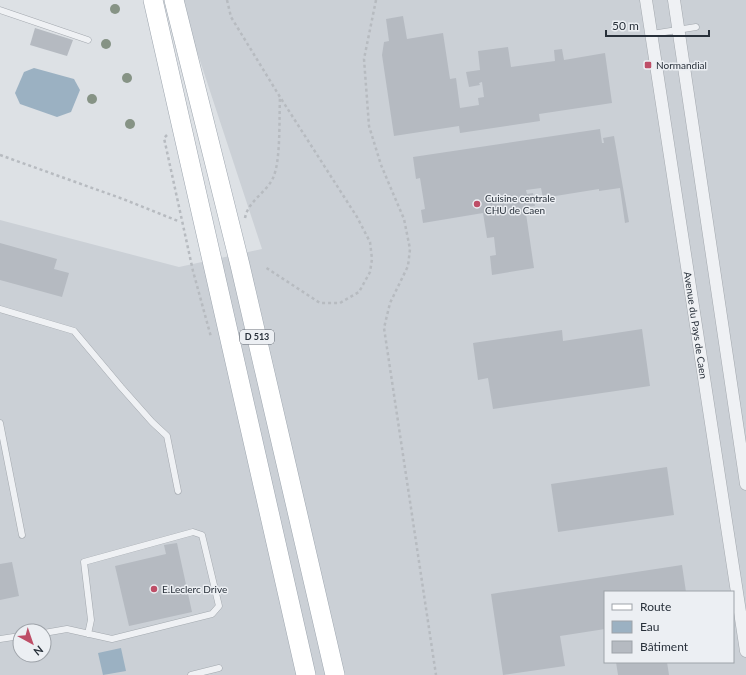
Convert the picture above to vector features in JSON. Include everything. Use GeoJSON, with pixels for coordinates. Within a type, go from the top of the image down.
{"type":"FeatureCollection","features":[{"type":"Feature","properties":{"kind":"main road","name":"D 513"},"geometry":{"type":"LineString","coordinates":[[153,0],[306,675]]}},
{"type":"Feature","properties":{"kind":"main road","name":"D 513"},"geometry":{"type":"LineString","coordinates":[[174,0],[240,265],[335,675]]}},
{"type":"Feature","properties":{"kind":"street","name":"Avenue du Pays de Caen"},"geometry":{"type":"LineString","coordinates":[[646,0],[746,650]]}},
{"type":"Feature","properties":{"kind":"street"},"geometry":{"type":"LineString","coordinates":[[674,0],[746,484]]}},
{"type":"Feature","properties":{"kind":"lane"},"geometry":{"type":"LineString","coordinates":[[0,10],[88,40]]}},
{"type":"Feature","properties":{"kind":"lane"},"geometry":{"type":"LineString","coordinates":[[652,34],[696,27]]}},
{"type":"Feature","properties":{"kind":"lane"},"geometry":{"type":"LineString","coordinates":[[0,309],[74,331],[126,393],[167,436],[178,490]]}},
{"type":"Feature","properties":{"kind":"lane"},"geometry":{"type":"LineString","coordinates":[[0,423],[22,535]]}},
{"type":"Feature","properties":{"kind":"lane"},"geometry":{"type":"LineString","coordinates":[[52,632],[68,629],[88,634],[112,639],[212,614],[220,606],[202,536],[193,532],[84,562],[91,620],[88,634]]}},
{"type":"Feature","properties":{"kind":"lane"},"geometry":{"type":"LineString","coordinates":[[0,639],[12,637]]}},
{"type":"Feature","properties":{"kind":"lane"},"geometry":{"type":"LineString","coordinates":[[191,675],[219,668]]}},
{"type":"Feature","properties":{"kind":"path"},"geometry":{"type":"LineString","coordinates":[[227,0],[231,17],[280,97],[357,216],[370,242],[372,259],[370,272],[359,292],[340,303],[320,303],[265,267]]}},
{"type":"Feature","properties":{"kind":"path"},"geometry":{"type":"LineString","coordinates":[[376,0],[364,59],[369,126],[382,165],[404,219],[410,249],[408,266],[390,304],[384,328],[436,675]]}},
{"type":"Feature","properties":{"kind":"path"},"geometry":{"type":"LineString","coordinates":[[245,218],[250,208],[269,185],[276,170],[280,97]]}},
{"type":"Feature","properties":{"kind":"path"},"geometry":{"type":"LineString","coordinates":[[0,155],[123,199],[178,221]]}},
{"type":"Feature","properties":{"kind":"shaded area","name":"Normandial"},"geometry":{"type":"Polygon","coordinates":[[[180,0],[746,0],[746,675],[0,675],[0,220],[179,267],[262,249],[180,0]]]}},
{"type":"Feature","properties":{"kind":"water"},"geometry":{"type":"Polygon","coordinates":[[[34,68],[74,79],[80,90],[71,112],[57,117],[20,104],[15,93],[24,72],[34,68]]]}},
{"type":"Feature","properties":{"kind":"water"},"geometry":{"type":"Polygon","coordinates":[[[121,648],[126,671],[103,675],[98,653],[121,648]]]}},
{"type":"Feature","properties":{"kind":"building"},"geometry":{"type":"Polygon","coordinates":[[[403,16],[407,39],[443,33],[450,79],[456,78],[460,108],[479,105],[478,98],[484,97],[482,82],[479,83],[480,85],[469,87],[466,72],[480,70],[478,51],[508,47],[511,67],[555,61],[554,50],[562,49],[564,60],[605,53],[612,103],[539,114],[540,121],[460,133],[459,126],[394,136],[382,55],[384,42],[389,41],[386,19],[403,16]]]}},
{"type":"Feature","properties":{"kind":"building"},"geometry":{"type":"Polygon","coordinates":[[[35,28],[73,40],[67,56],[30,45],[35,28]]]}},
{"type":"Feature","properties":{"kind":"building","name":"Cuisine centrale CHU de Caen"},"geometry":{"type":"Polygon","coordinates":[[[600,129],[602,143],[604,143],[603,138],[614,136],[629,222],[625,223],[620,188],[599,191],[599,189],[543,198],[541,188],[526,190],[527,194],[533,193],[535,206],[525,207],[534,268],[492,275],[490,256],[496,255],[494,237],[487,238],[483,213],[423,223],[421,210],[425,209],[420,178],[416,179],[413,157],[600,129]]]}},
{"type":"Feature","properties":{"kind":"building"},"geometry":{"type":"Polygon","coordinates":[[[0,243],[57,259],[54,269],[69,273],[62,297],[0,280],[0,243]]]}},
{"type":"Feature","properties":{"kind":"building"},"geometry":{"type":"Polygon","coordinates":[[[642,329],[650,386],[493,409],[488,378],[478,380],[473,343],[562,330],[563,341],[642,329]]]}},
{"type":"Feature","properties":{"kind":"building"},"geometry":{"type":"Polygon","coordinates":[[[667,467],[674,515],[558,532],[551,484],[667,467]]]}},
{"type":"Feature","properties":{"kind":"building","name":"E.Leclerc Drive"},"geometry":{"type":"Polygon","coordinates":[[[177,543],[192,612],[129,626],[115,566],[166,554],[164,545],[177,543]]]}},
{"type":"Feature","properties":{"kind":"building"},"geometry":{"type":"Polygon","coordinates":[[[12,562],[19,596],[0,600],[0,564],[12,562]]]}},
{"type":"Feature","properties":{"kind":"building"},"geometry":{"type":"Polygon","coordinates":[[[682,565],[686,591],[604,591],[604,629],[560,636],[565,666],[503,675],[491,594],[682,565]]]}},
{"type":"Feature","properties":{"kind":"building"},"geometry":{"type":"Polygon","coordinates":[[[616,663],[667,663],[669,675],[618,675],[616,663]]]}},
{"type":"Feature","properties":{"kind":"place","name":"Normandial"},"geometry":{"type":"Point","coordinates":[648,65]}},
{"type":"Feature","properties":{"kind":"place","name":"Cuisine centrale CHU de Caen"},"geometry":{"type":"Point","coordinates":[477,204]}},
{"type":"Feature","properties":{"kind":"place","name":"E.Leclerc Drive"},"geometry":{"type":"Point","coordinates":[154,589]}}]}
